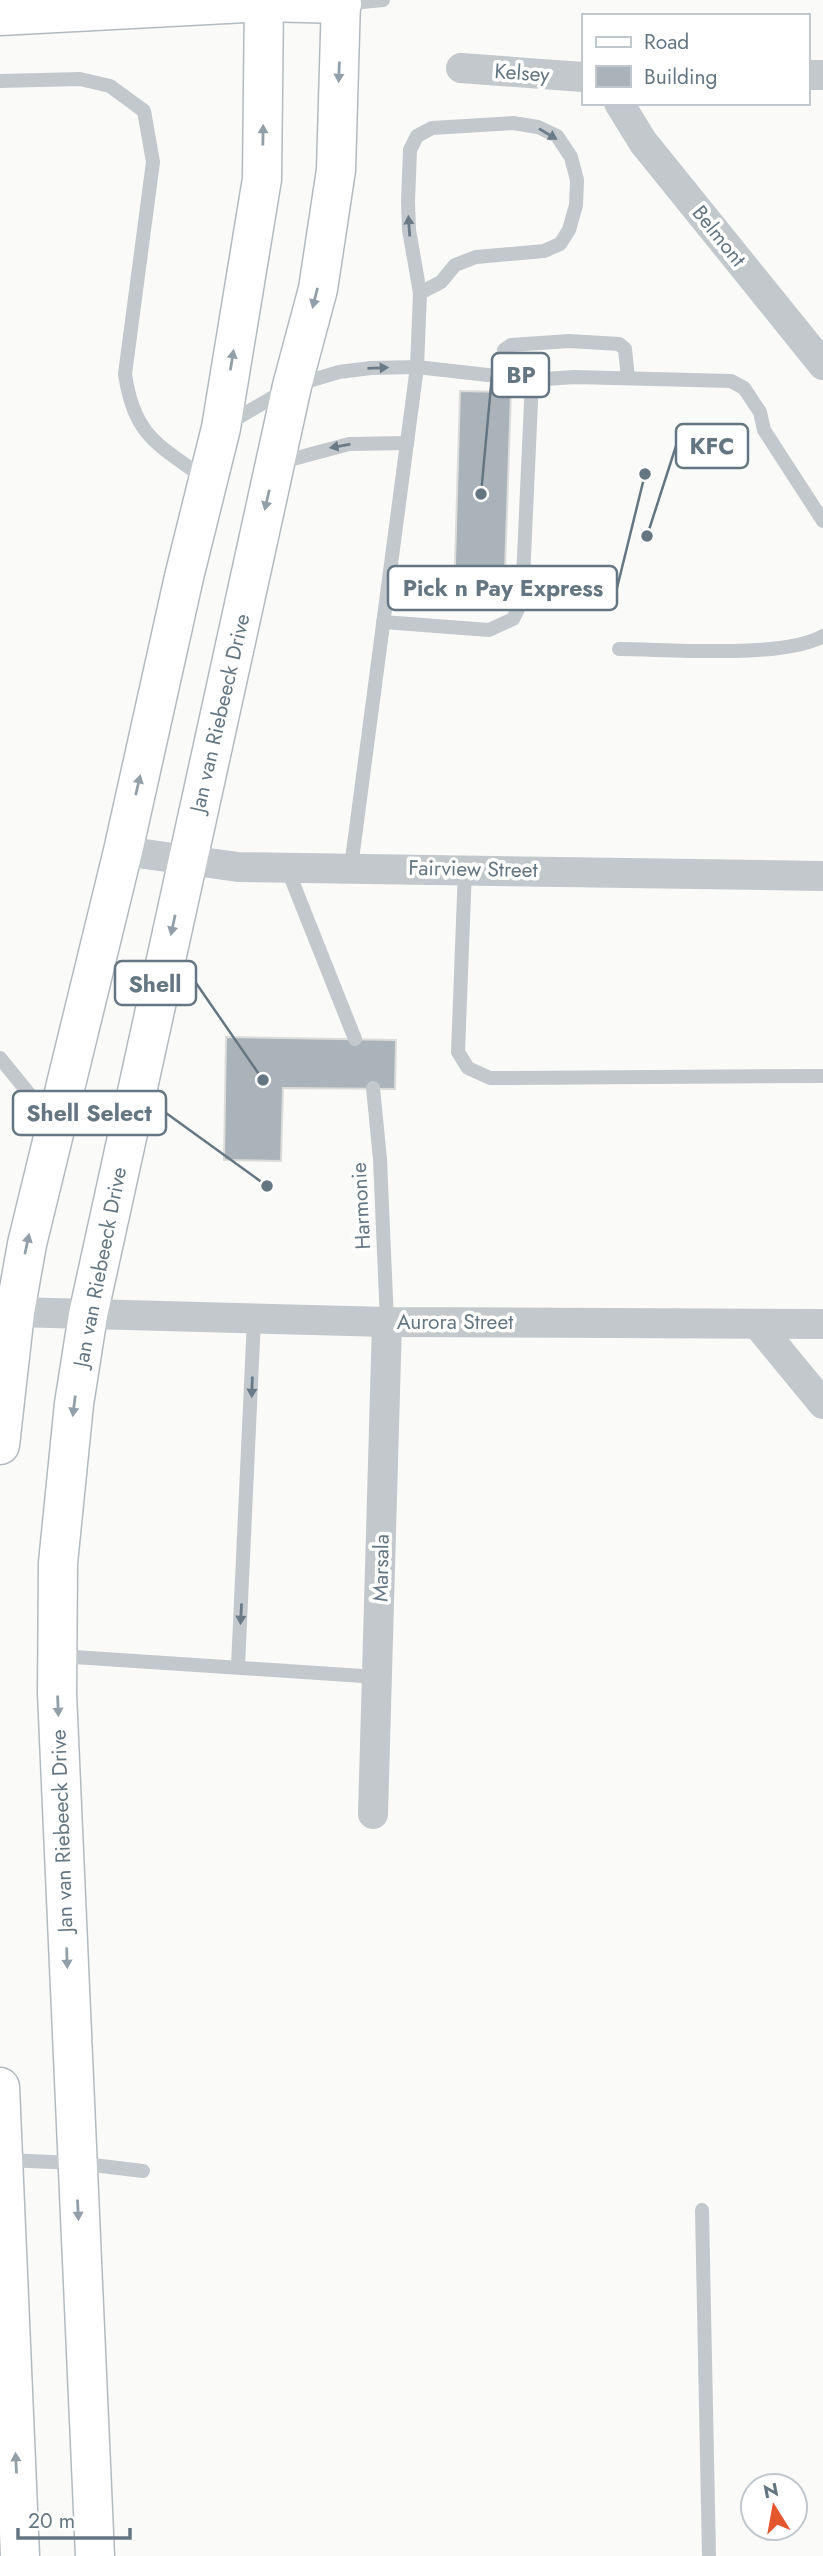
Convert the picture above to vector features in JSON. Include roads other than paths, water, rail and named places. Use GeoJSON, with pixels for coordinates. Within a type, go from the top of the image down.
{"type":"FeatureCollection","features":[{"type":"Feature","properties":{"kind":"main road"},"geometry":{"type":"LineString","coordinates":[[0,1445],[15,1312],[27,1244],[123,851],[221,428],[262,179],[264,1]]}},
{"type":"Feature","properties":{"kind":"main road"},"geometry":{"type":"LineString","coordinates":[[0,16],[92,5],[342,2]]}},
{"type":"Feature","properties":{"kind":"main road","name":"Jan van Riebeeck Drive"},"geometry":{"type":"LineString","coordinates":[[95,2556],[76,2163],[58,1656],[58,1563],[74,1404],[88,1315],[292,386],[318,289],[336,170],[342,2]]}},
{"type":"Feature","properties":{"kind":"main road"},"geometry":{"type":"LineString","coordinates":[[0,2087],[20,2556]]}},
{"type":"Feature","properties":{"kind":"street","name":"Kelsey"},"geometry":{"type":"LineString","coordinates":[[461,68],[582,77]]}},
{"type":"Feature","properties":{"kind":"street","name":"Belmont"},"geometry":{"type":"LineString","coordinates":[[620,105],[643,142],[823,365]]}},
{"type":"Feature","properties":{"kind":"street","name":"Fairview Street"},"geometry":{"type":"LineString","coordinates":[[123,851],[238,867],[465,868],[823,876]]}},
{"type":"Feature","properties":{"kind":"street","name":"Aurora Street"},"geometry":{"type":"LineString","coordinates":[[15,1312],[387,1321],[823,1324]]}},
{"type":"Feature","properties":{"kind":"street","name":"Marsala"},"geometry":{"type":"LineString","coordinates":[[373,1814],[387,1321]]}},
{"type":"Feature","properties":{"kind":"street"},"geometry":{"type":"LineString","coordinates":[[758,1325],[823,1404]]}},
{"type":"Feature","properties":{"kind":"lane"},"geometry":{"type":"LineString","coordinates":[[342,2],[383,0]]}},
{"type":"Feature","properties":{"kind":"lane"},"geometry":{"type":"LineString","coordinates":[[0,82],[80,79],[110,86],[144,111],[153,162],[125,374],[130,405],[140,426],[158,444],[208,480]]}},
{"type":"Feature","properties":{"kind":"lane"},"geometry":{"type":"LineString","coordinates":[[351,867],[417,367],[420,293],[408,211],[410,150],[417,136],[432,128],[513,123],[538,127],[556,136],[571,157],[577,180],[576,205],[569,230],[560,244],[544,251],[477,257],[455,265],[441,282],[420,293]]}},
{"type":"Feature","properties":{"kind":"lane"},"geometry":{"type":"LineString","coordinates":[[501,377],[504,350],[511,345],[569,341],[619,344],[625,349],[628,378]]}},
{"type":"Feature","properties":{"kind":"lane"},"geometry":{"type":"LineString","coordinates":[[221,428],[292,386],[339,372],[417,367],[532,380],[628,378],[731,381],[744,388],[760,412],[764,430],[823,520]]}},
{"type":"Feature","properties":{"kind":"lane"},"geometry":{"type":"LineString","coordinates":[[383,622],[489,630],[513,620],[522,601],[532,380]]}},
{"type":"Feature","properties":{"kind":"lane"},"geometry":{"type":"LineString","coordinates":[[275,463],[349,444],[407,443]]}},
{"type":"Feature","properties":{"kind":"lane"},"geometry":{"type":"LineString","coordinates":[[619,649],[775,650],[813,642],[823,636]]}},
{"type":"Feature","properties":{"kind":"lane"},"geometry":{"type":"LineString","coordinates":[[287,866],[355,1039]]}},
{"type":"Feature","properties":{"kind":"lane"},"geometry":{"type":"LineString","coordinates":[[465,868],[458,1052],[468,1068],[490,1078],[823,1076]]}},
{"type":"Feature","properties":{"kind":"lane"},"geometry":{"type":"LineString","coordinates":[[0,1058],[56,1126]]}},
{"type":"Feature","properties":{"kind":"lane","name":"Harmonie"},"geometry":{"type":"LineString","coordinates":[[373,1088],[380,1159],[387,1321]]}},
{"type":"Feature","properties":{"kind":"lane"},"geometry":{"type":"LineString","coordinates":[[238,1666],[254,1319]]}},
{"type":"Feature","properties":{"kind":"lane"},"geometry":{"type":"LineString","coordinates":[[58,1656],[378,1677]]}},
{"type":"Feature","properties":{"kind":"lane"},"geometry":{"type":"LineString","coordinates":[[2,2160],[76,2163],[142,2171]]}},
{"type":"Feature","properties":{"kind":"lane"},"geometry":{"type":"LineString","coordinates":[[702,2210],[709,2556]]}},
{"type":"Feature","properties":{"kind":"place","name":"Pick n Pay Express"},"geometry":{"type":"Point","coordinates":[645,474]}},
{"type":"Feature","properties":{"kind":"place","name":"BP"},"geometry":{"type":"Point","coordinates":[481,494]}},
{"type":"Feature","properties":{"kind":"place","name":"KFC"},"geometry":{"type":"Point","coordinates":[647,536]}},
{"type":"Feature","properties":{"kind":"place","name":"Shell"},"geometry":{"type":"Point","coordinates":[263,1080]}},
{"type":"Feature","properties":{"kind":"place","name":"Shell Select"},"geometry":{"type":"Point","coordinates":[267,1186]}}]}
